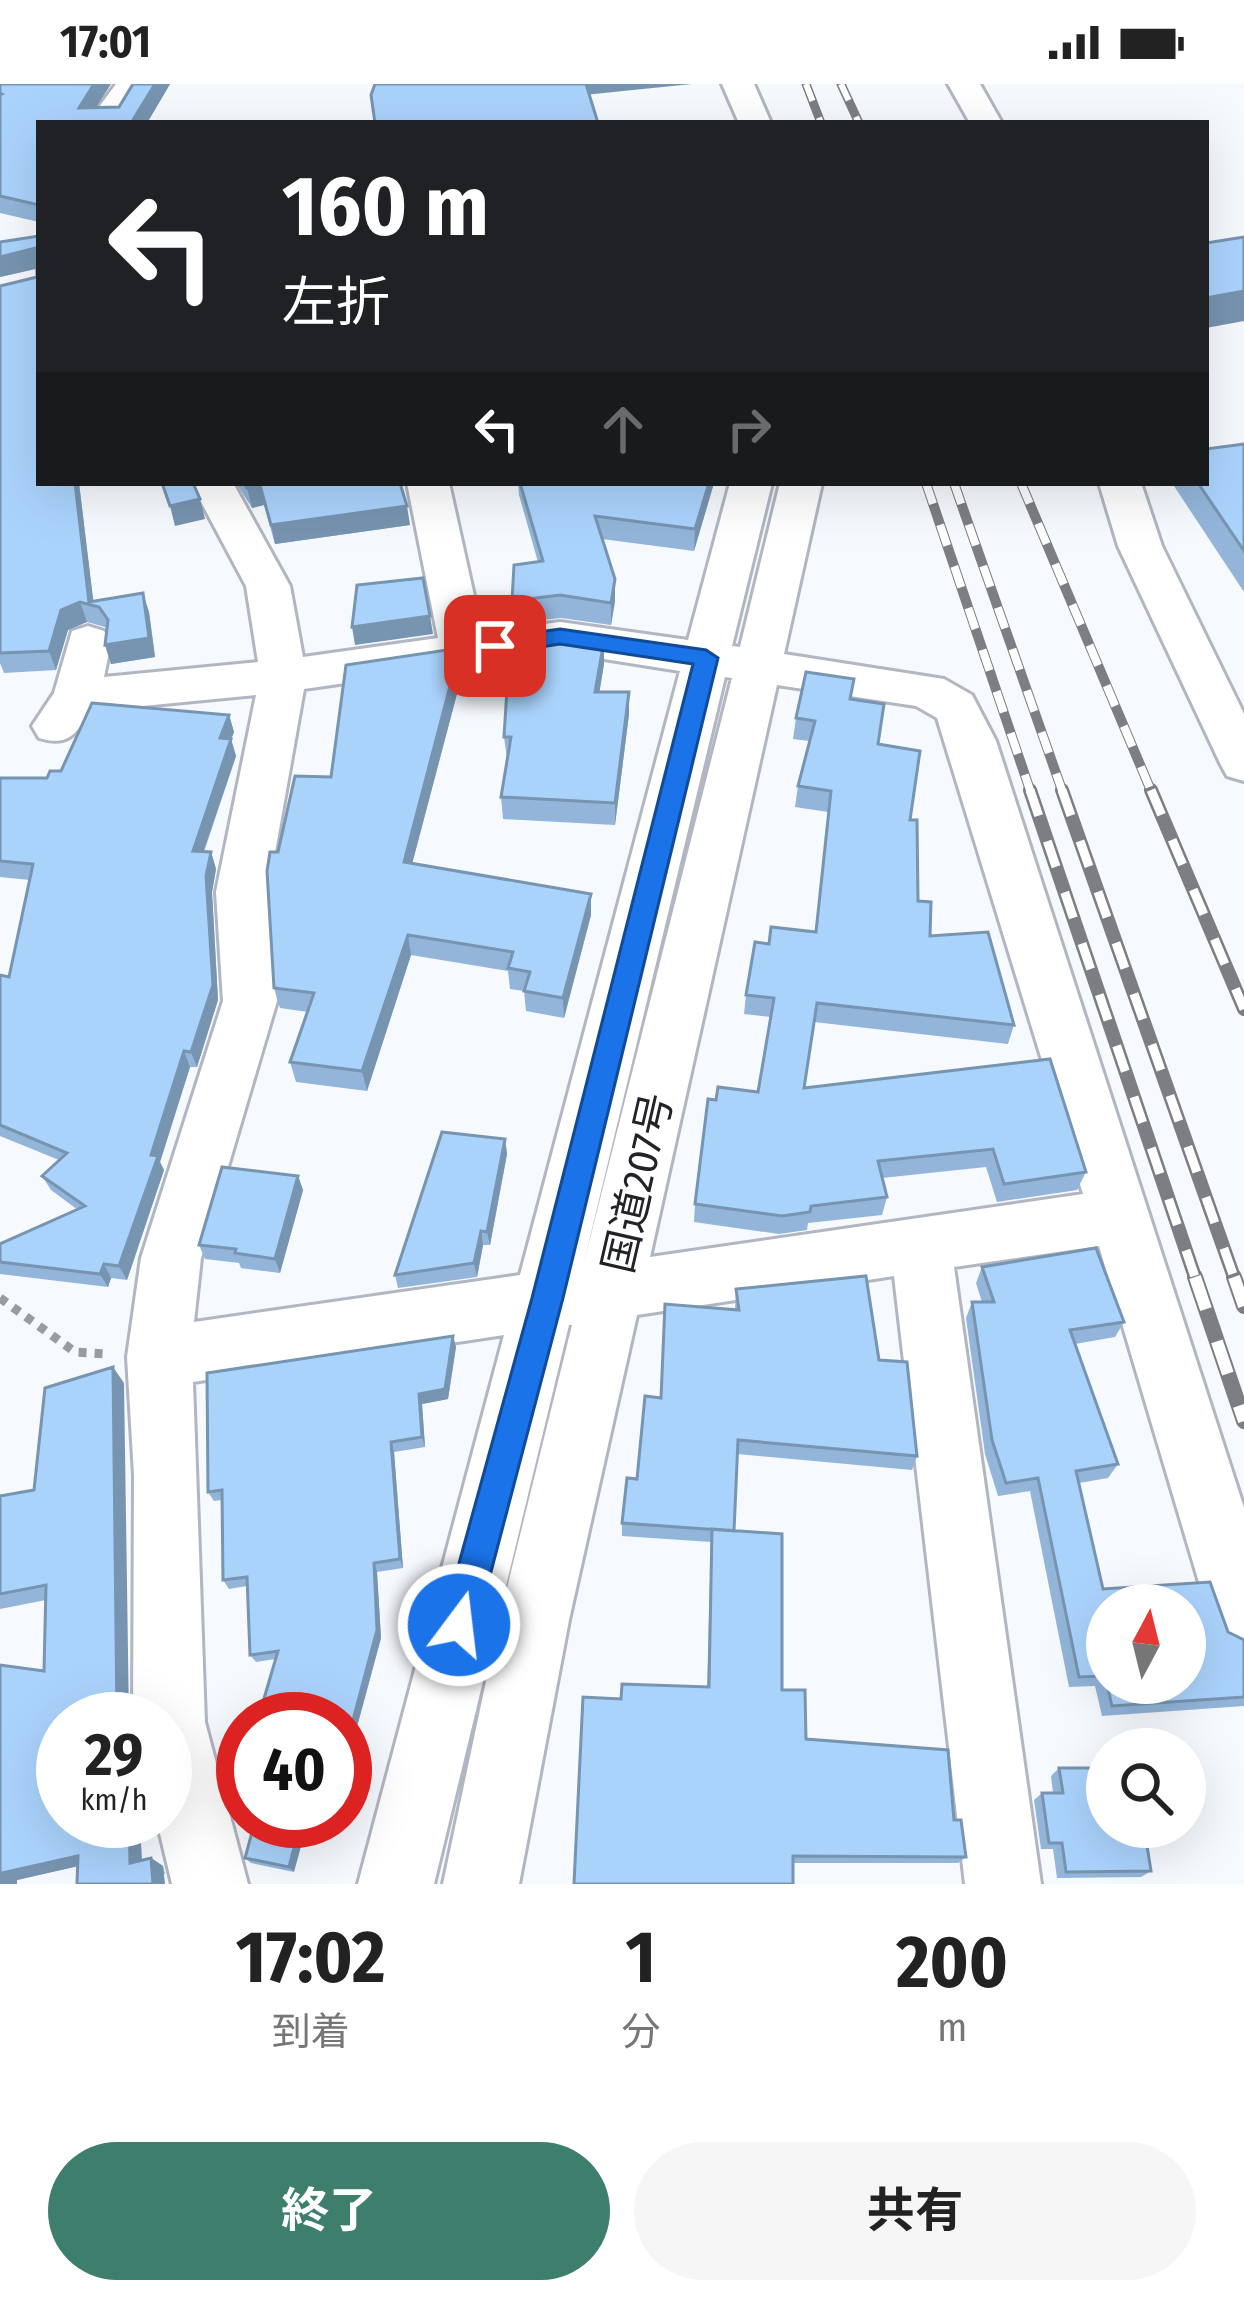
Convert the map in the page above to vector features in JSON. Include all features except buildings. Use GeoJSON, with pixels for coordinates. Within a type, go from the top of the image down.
{"type":"FeatureCollection","features":[{"type":"Feature","properties":{"kind":"street"},"geometry":{"type":"LineString","coordinates":[[105,120],[132,84]]}},
{"type":"Feature","properties":{"kind":"street"},"geometry":{"type":"LineString","coordinates":[[738,84],[754,120]]}},
{"type":"Feature","properties":{"kind":"street"},"geometry":{"type":"LineString","coordinates":[[964,84],[984,120]]}},
{"type":"Feature","properties":{"kind":"street"},"geometry":{"type":"LineString","coordinates":[[210,1884],[170,1722],[167,1475],[159,1357],[171,1258],[250,1001],[242,892],[284,676],[268,586],[214,486]]}},
{"type":"Feature","properties":{"kind":"street"},"geometry":{"type":"LineString","coordinates":[[429,486],[463,650]]}},
{"type":"Feature","properties":{"kind":"street"},"geometry":{"type":"LineString","coordinates":[[396,1884],[547,1298],[731,662],[751,486]]}},
{"type":"Feature","properties":{"kind":"street","name":"国道207号"},"geometry":{"type":"LineString","coordinates":[[481,1884],[534,1619],[613,1289],[731,662],[800,486]]}},
{"type":"Feature","properties":{"kind":"street"},"geometry":{"type":"LineString","coordinates":[[1121,486],[1140,546],[1244,763]]}},
{"type":"Feature","properties":{"kind":"street"},"geometry":{"type":"LineString","coordinates":[[88,642],[67,711],[560,637],[927,691],[955,706],[972,741],[1244,1616]]}},
{"type":"Feature","properties":{"kind":"street"},"geometry":{"type":"LineString","coordinates":[[159,1357],[1119,1216]]}},
{"type":"Feature","properties":{"kind":"street"},"geometry":{"type":"LineString","coordinates":[[921,1245],[1003,1884]]}},
{"type":"Feature","properties":{"kind":"path"},"geometry":{"type":"LineString","coordinates":[[0,1298],[75,1352],[159,1357]]}},
{"type":"Feature","properties":{"kind":"railway"},"geometry":{"type":"LineString","coordinates":[[806,84],[820,120]]}},
{"type":"Feature","properties":{"kind":"railway"},"geometry":{"type":"LineString","coordinates":[[841,84],[858,120]]}},
{"type":"Feature","properties":{"kind":"railway"},"geometry":{"type":"LineString","coordinates":[[927,486],[1031,793]]}},
{"type":"Feature","properties":{"kind":"railway"},"geometry":{"type":"LineString","coordinates":[[955,486],[1063,793]]}},
{"type":"Feature","properties":{"kind":"railway"},"geometry":{"type":"LineString","coordinates":[[1022,486],[1152,793]]}},
{"type":"Feature","properties":{"kind":"railway"},"geometry":{"type":"LineString","coordinates":[[1030,790],[1196,1280]]}},
{"type":"Feature","properties":{"kind":"railway"},"geometry":{"type":"LineString","coordinates":[[1062,790],[1235,1280]]}},
{"type":"Feature","properties":{"kind":"railway"},"geometry":{"type":"LineString","coordinates":[[1151,790],[1244,1009]]}},
{"type":"Feature","properties":{"kind":"railway"},"geometry":{"type":"LineString","coordinates":[[1195,1277],[1244,1421]]}},
{"type":"Feature","properties":{"kind":"railway"},"geometry":{"type":"LineString","coordinates":[[1234,1277],[1244,1306]]}},
{"type":"Feature","properties":{"kind":"route"},"geometry":{"type":"LineString","coordinates":[[459,1625],[547,1298],[706,658],[560,637],[495,646]]}}]}
